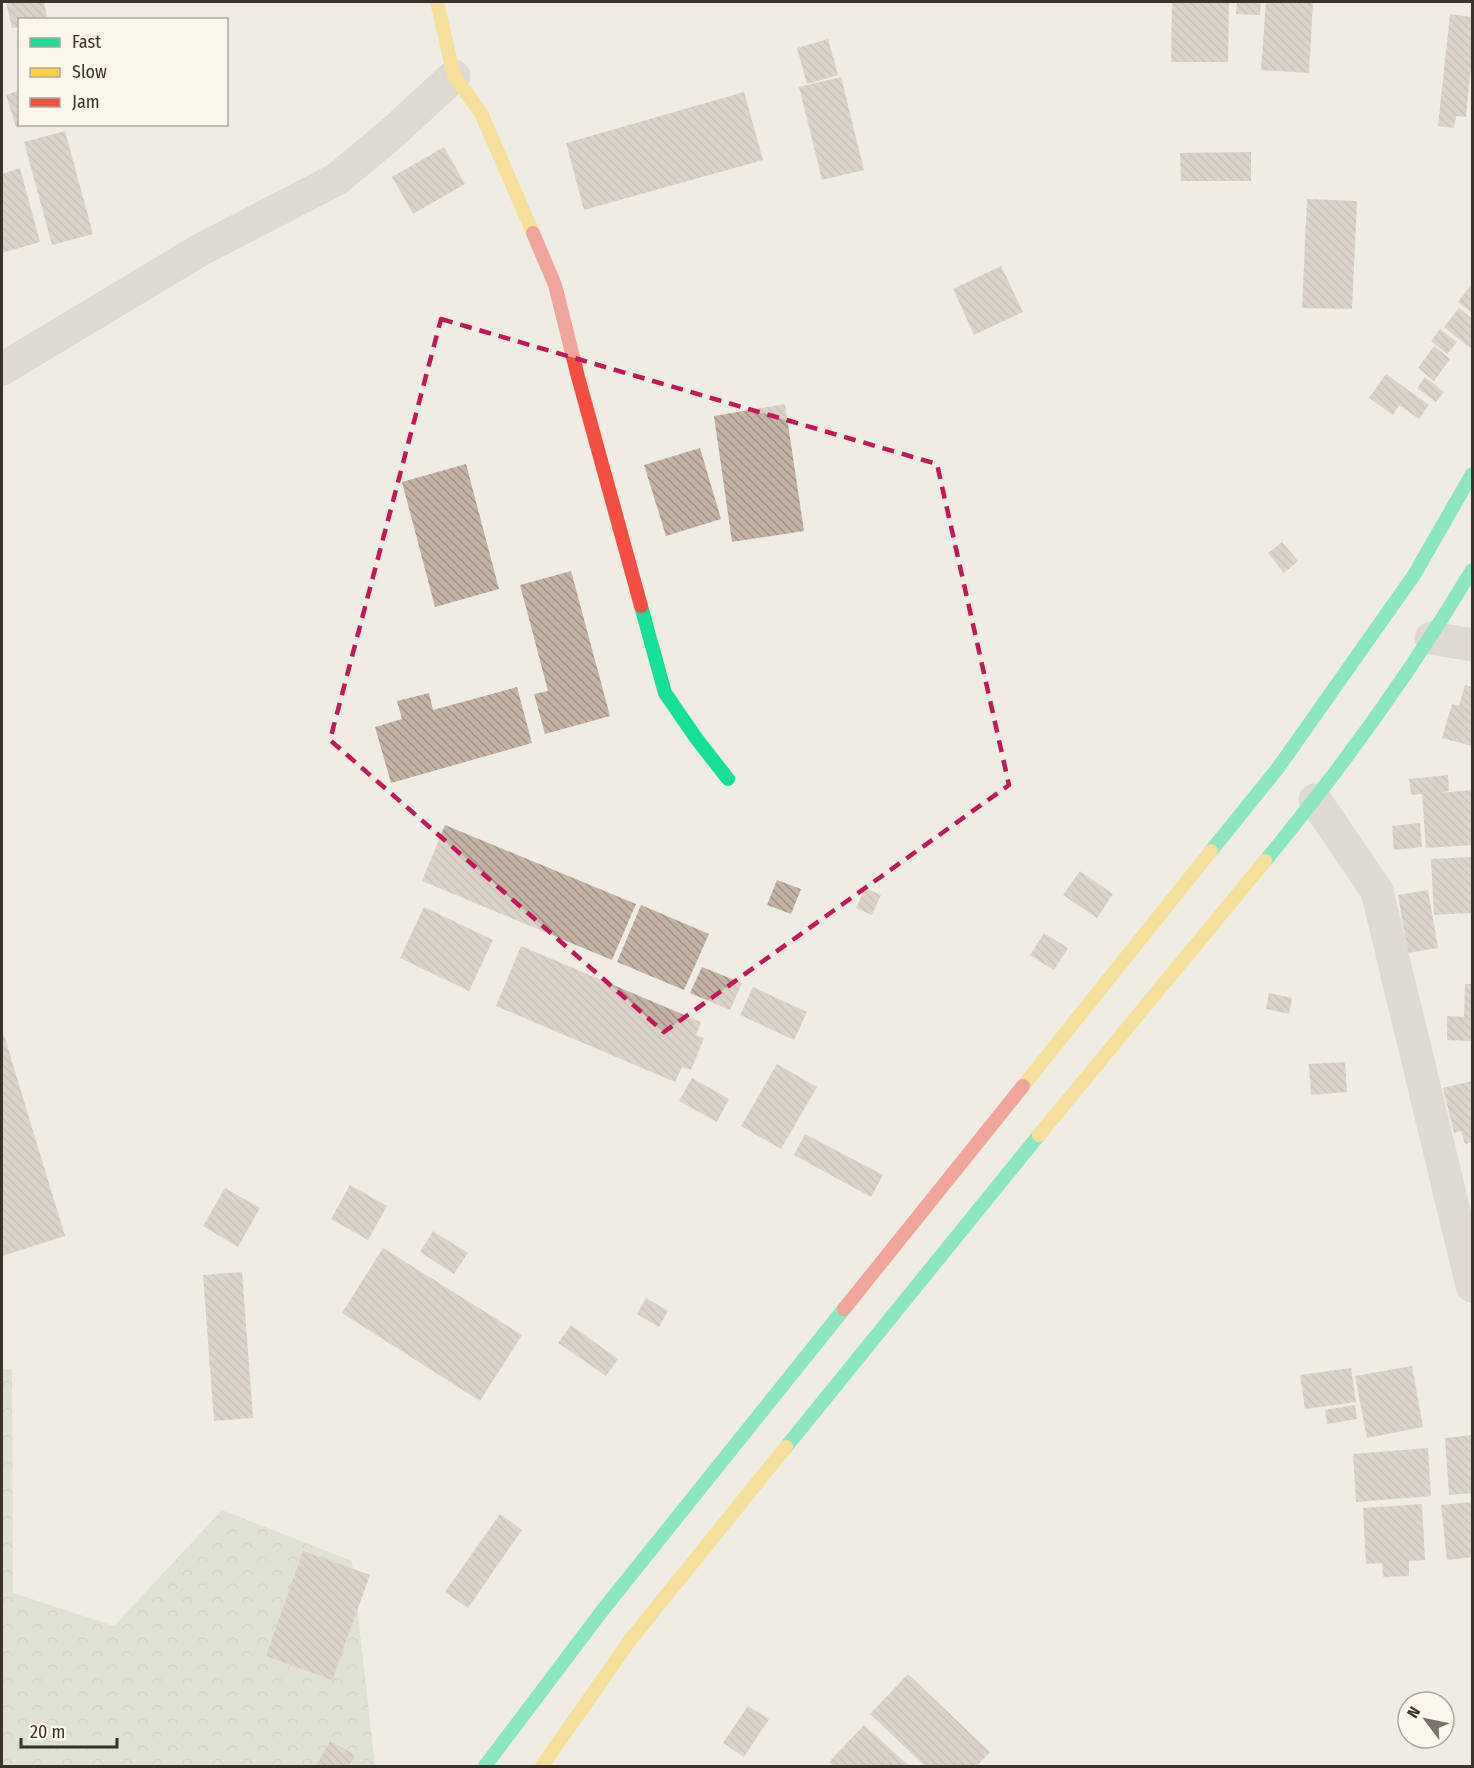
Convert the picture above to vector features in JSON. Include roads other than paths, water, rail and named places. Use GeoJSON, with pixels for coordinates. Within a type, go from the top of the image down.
{"type":"FeatureCollection","features":[{"type":"Feature","properties":{"kind":"main road"},"geometry":{"type":"LineString","coordinates":[[437,2],[454,76],[482,113],[555,285],[665,693],[728,779]]}},
{"type":"Feature","properties":{"kind":"main road"},"geometry":{"type":"LineString","coordinates":[[485,1767],[602,1611],[1278,768],[1414,575],[1473,474]]}},
{"type":"Feature","properties":{"kind":"main road"},"geometry":{"type":"LineString","coordinates":[[542,1767],[631,1639],[1011,1168],[1315,800],[1431,638],[1473,570]]}},
{"type":"Feature","properties":{"kind":"street"},"geometry":{"type":"LineString","coordinates":[[2,369],[200,250],[337,178],[391,134],[454,76]]}},
{"type":"Feature","properties":{"kind":"street"},"geometry":{"type":"LineString","coordinates":[[1431,638],[1473,645]]}},
{"type":"Feature","properties":{"kind":"street"},"geometry":{"type":"LineString","coordinates":[[1315,800],[1377,891],[1473,1286]]}}]}
